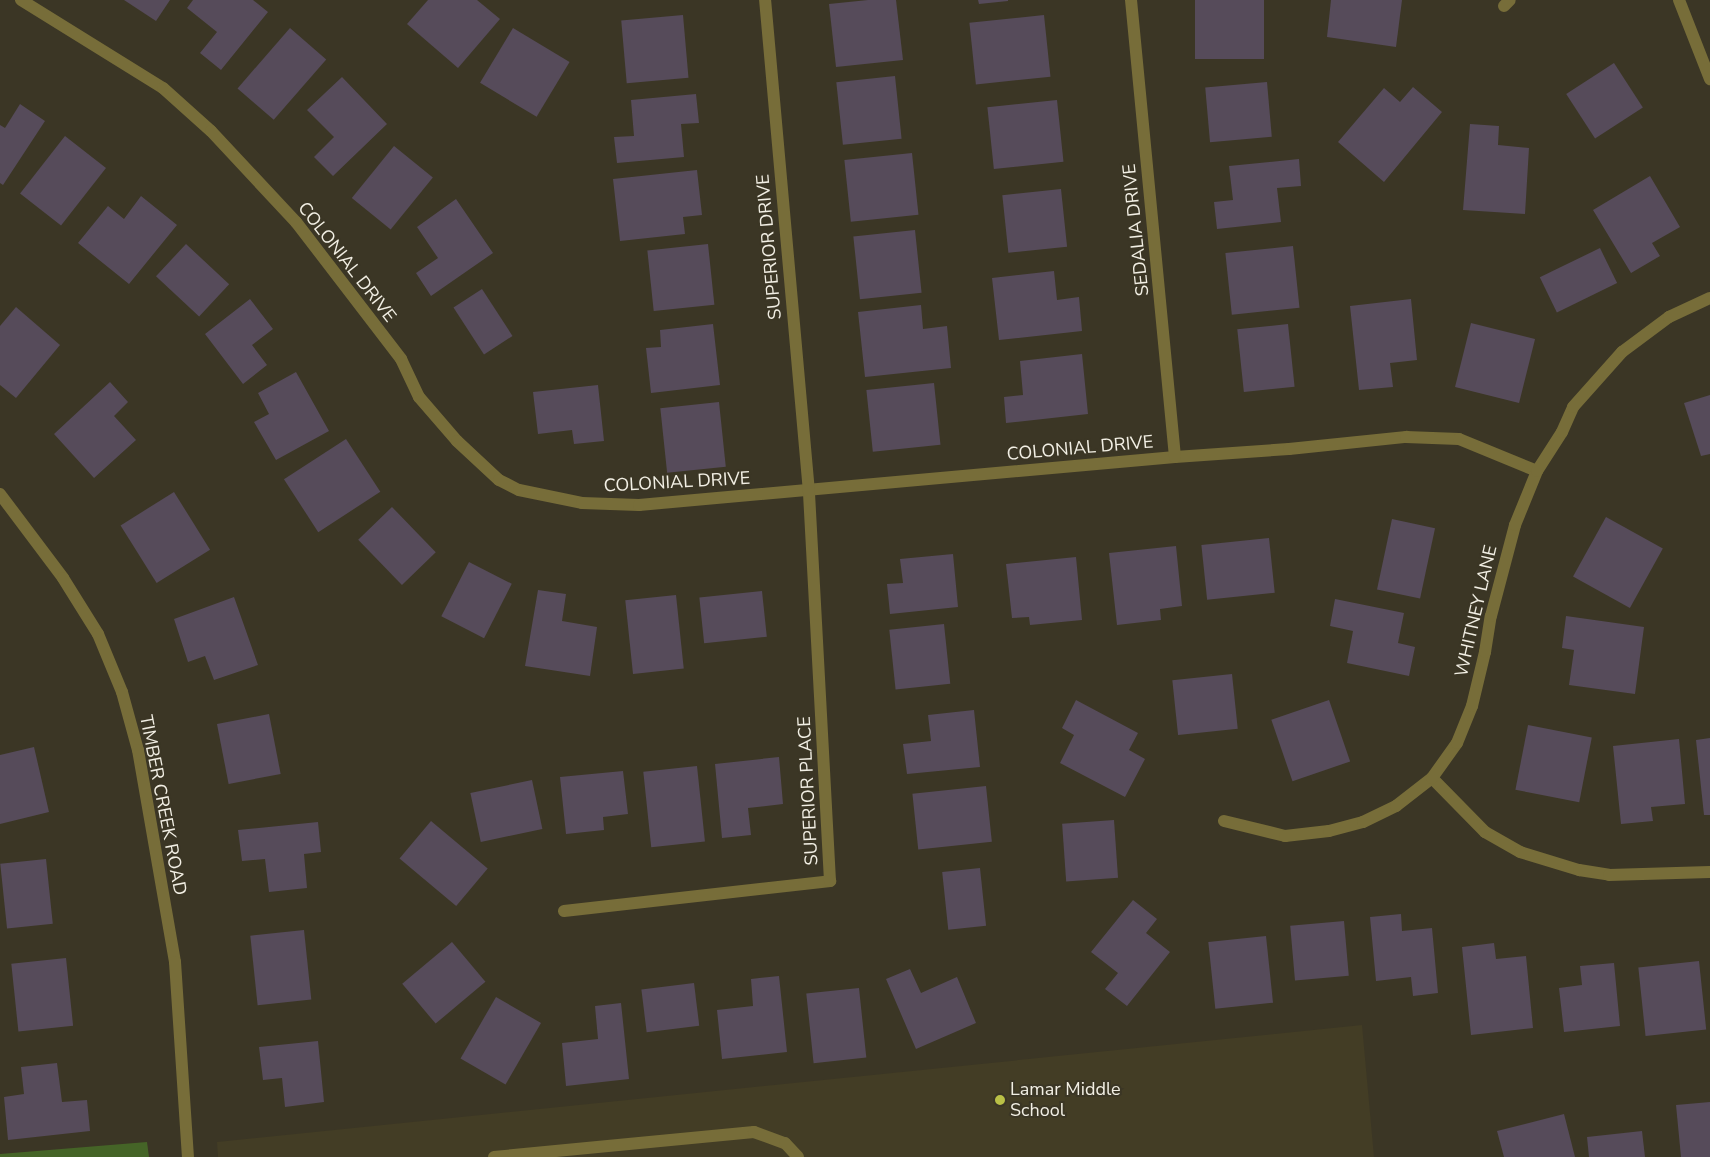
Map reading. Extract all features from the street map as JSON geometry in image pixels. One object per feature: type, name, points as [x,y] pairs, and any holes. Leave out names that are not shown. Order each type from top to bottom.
[{"type":"street","name":"COLONIAL DRIVE","points":[[22,0],[163,88],[210,131],[296,222],[401,358],[419,397],[457,441],[499,480],[519,490],[582,503],[639,505],[808,492],[1406,437],[1458,439],[1537,471]]},
{"type":"street","name":"SUPERIOR DRIVE","points":[[765,0],[808,492]]},
{"type":"street","name":"SEDALIA DRIVE","points":[[1131,0],[1175,457]]},
{"type":"street","points":[[1678,0],[1710,79]]},
{"type":"street","name":"WHITNEY LANE","points":[[1224,821],[1285,836],[1329,831],[1362,822],[1396,806],[1432,778],[1457,743],[1472,706],[1485,652],[1491,616],[1514,525],[1537,471],[1562,432],[1573,407],[1622,352],[1669,317],[1710,298]]},
{"type":"street","name":"SUPERIOR PLACE","points":[[564,910],[830,881],[808,492]]},
{"type":"street","name":"TIMBER CREEK ROAD","points":[[0,494],[63,578],[98,634],[122,692],[138,750],[175,962],[188,1157]]},
{"type":"street","points":[[1432,778],[1485,832],[1520,852],[1579,870],[1609,875],[1710,872]]},
{"type":"street","points":[[494,1157],[754,1132],[785,1143],[798,1157]]},
{"type":"shaded area","name":"Lamar Middle School","points":[[1362,1025],[1374,1157],[218,1157],[217,1142]]},
{"type":"green space","points":[[147,1142],[149,1157],[0,1157],[0,1154]]},
{"type":"building","points":[[124,0],[170,0],[156,21]]},
{"type":"building","points":[[193,0],[253,0],[268,12],[221,70],[200,53],[217,32],[187,8]]},
{"type":"building","points":[[428,0],[477,0],[500,19],[458,68],[407,24]]},
{"type":"building","points":[[868,0],[896,0],[903,60],[836,67],[829,4]]},
{"type":"building","points":[[978,0],[1008,0],[1008,1],[979,4]]},
{"type":"building","points":[[1195,0],[1264,0],[1264,59],[1195,59]]},
{"type":"building","points":[[1331,0],[1402,0],[1396,47],[1327,37]]},
{"type":"building","points":[[683,15],[688,78],[627,83],[621,20]]},
{"type":"building","points":[[1044,15],[1050,77],[976,84],[969,23]]},
{"type":"building","points":[[290,28],[326,59],[274,120],[238,88]]},
{"type":"building","points":[[513,28],[570,62],[537,117],[480,83]]},
{"type":"building","points":[[1614,63],[1643,107],[1595,138],[1566,94]]},
{"type":"building","points":[[895,76],[902,139],[843,145],[836,82]]},
{"type":"building","points":[[342,77],[387,124],[333,176],[314,157],[334,137],[307,110]]},
{"type":"building","points":[[1267,82],[1272,137],[1210,142],[1205,87]]},
{"type":"building","points":[[1413,87],[1442,112],[1384,182],[1338,142],[1384,88],[1400,102]]},
{"type":"building","points":[[696,94],[699,123],[681,124],[684,157],[617,163],[614,137],[634,136],[631,100]]},
{"type":"building","points":[[1057,100],[1063,162],[994,169],[987,107]]},
{"type":"building","points":[[20,104],[45,121],[3,185],[0,183],[0,125],[5,128]]},
{"type":"building","points":[[1470,124],[1499,126],[1498,145],[1529,148],[1525,214],[1463,210]]},
{"type":"building","points":[[65,136],[106,168],[61,226],[20,194]]},
{"type":"building","points":[[394,146],[433,177],[391,230],[352,198]]},
{"type":"building","points":[[912,153],[918,215],[851,222],[844,160]]},
{"type":"building","points":[[1299,159],[1301,186],[1277,188],[1281,222],[1217,229],[1214,202],[1233,200],[1229,166]]},
{"type":"building","points":[[697,170],[702,215],[683,217],[685,234],[620,241],[613,179]]},
{"type":"building","points":[[1650,176],[1680,227],[1652,243],[1660,256],[1631,273],[1593,210]]},
{"type":"building","points":[[1061,189],[1067,247],[1008,253],[1002,195]]},
{"type":"building","points":[[141,196],[177,225],[129,284],[78,243],[108,206],[124,219]]},
{"type":"building","points":[[456,199],[493,253],[431,296],[416,273],[438,258],[417,227]]},
{"type":"building","points":[[915,230],[922,293],[860,299],[853,236]]},
{"type":"building","points":[[186,244],[229,284],[199,316],[156,276]]},
{"type":"building","points":[[708,244],[714,305],[654,311],[647,250]]},
{"type":"building","points":[[1293,246],[1299,308],[1232,315],[1225,253]]},
{"type":"building","points":[[1600,248],[1617,283],[1557,312],[1540,277]]},
{"type":"building","points":[[1054,271],[1057,300],[1079,297],[1082,331],[999,340],[992,278]]},
{"type":"building","points":[[482,289],[512,336],[484,354],[453,308]]},
{"type":"building","points":[[250,299],[273,329],[252,345],[267,365],[243,384],[205,334]]},
{"type":"building","points":[[1411,299],[1417,360],[1390,363],[1393,387],[1359,390],[1350,306]]},
{"type":"building","points":[[921,305],[923,329],[947,326],[951,368],[865,377],[858,312]]},
{"type":"building","points":[[16,307],[60,345],[16,398],[0,385],[0,326]]},
{"type":"building","points":[[1471,323],[1535,339],[1519,403],[1455,387]]},
{"type":"building","points":[[713,324],[720,385],[651,393],[646,348],[661,347],[660,330]]},
{"type":"building","points":[[1288,324],[1295,387],[1244,392],[1237,329]]},
{"type":"building","points":[[1082,354],[1088,414],[1006,423],[1004,397],[1023,395],[1020,361]]},
{"type":"building","points":[[296,372],[329,431],[276,460],[254,422],[269,414],[258,393]]},
{"type":"building","points":[[110,382],[128,402],[114,416],[136,440],[94,478],[54,434]]},
{"type":"building","points":[[934,383],[940,445],[873,452],[866,390]]},
{"type":"building","points":[[598,385],[604,441],[574,444],[572,430],[538,434],[533,392]]},
{"type":"building","points":[[1710,395],[1710,454],[1701,456],[1684,403]]},
{"type":"building","points":[[719,402],[726,467],[667,473],[660,408]]},
{"type":"building","points":[[346,439],[380,492],[318,532],[284,479]]},
{"type":"building","points":[[174,492],[210,550],[157,583],[121,525]]},
{"type":"building","points":[[392,507],[436,552],[402,585],[358,540]]},
{"type":"building","points":[[1606,517],[1663,549],[1630,608],[1573,576]]},
{"type":"building","points":[[1392,519],[1435,528],[1420,599],[1377,589]]},
{"type":"building","points":[[1269,538],[1275,593],[1207,600],[1201,545]]},
{"type":"building","points":[[1176,546],[1182,606],[1160,609],[1161,620],[1117,625],[1109,553]]},
{"type":"building","points":[[953,554],[958,607],[890,614],[887,584],[903,583],[900,559]]},
{"type":"building","points":[[1076,557],[1082,620],[1030,625],[1029,617],[1012,618],[1006,564]]},
{"type":"building","points":[[469,562],[512,584],[484,638],[441,616]]},
{"type":"building","points":[[538,590],[566,594],[562,621],[597,627],[590,676],[525,666]]},
{"type":"building","points":[[762,591],[767,637],[704,643],[699,598]]},
{"type":"building","points":[[676,595],[684,669],[633,674],[625,600]]},
{"type":"building","points":[[234,597],[258,665],[214,680],[205,656],[188,662],[174,619]]},
{"type":"building","points":[[1335,599],[1404,613],[1398,643],[1415,647],[1409,676],[1347,663],[1353,631],[1330,626]]},
{"type":"building","points":[[1566,616],[1644,627],[1635,694],[1569,685],[1574,650],[1562,648]]},
{"type":"building","points":[[944,624],[950,684],[896,689],[889,630]]},
{"type":"building","points":[[1232,674],[1238,729],[1178,735],[1172,680]]},
{"type":"building","points":[[1076,700],[1138,733],[1129,750],[1145,759],[1125,797],[1060,763],[1074,735],[1062,728]]},
{"type":"building","points":[[1329,700],[1350,761],[1292,781],[1271,720]]},
{"type":"building","points":[[974,710],[980,767],[907,774],[903,744],[931,741],[928,715]]},
{"type":"building","points":[[269,714],[281,774],[229,784],[217,724]]},
{"type":"building","points":[[1528,725],[1592,737],[1579,802],[1515,790]]},
{"type":"building","points":[[1710,738],[1710,815],[1704,815],[1696,740]]},
{"type":"building","points":[[1679,739],[1685,804],[1651,807],[1653,821],[1621,824],[1613,746]]},
{"type":"building","points":[[34,747],[49,812],[0,824],[0,755]]},
{"type":"building","points":[[779,757],[783,804],[748,808],[751,835],[722,838],[715,764]]},
{"type":"building","points":[[697,766],[705,842],[651,847],[643,772]]},
{"type":"building","points":[[623,771],[628,814],[603,817],[604,830],[566,834],[560,777]]},
{"type":"building","points":[[532,780],[542,829],[481,842],[470,793]]},
{"type":"building","points":[[986,786],[992,842],[918,849],[912,794]]},
{"type":"building","points":[[1114,820],[1118,878],[1066,881],[1062,824]]},
{"type":"building","points":[[431,821],[488,869],[456,906],[400,859]]},
{"type":"building","points":[[318,822],[321,852],[304,854],[307,888],[269,892],[265,859],[242,861],[238,830]]},
{"type":"building","points":[[46,859],[53,924],[7,928],[0,864]]},
{"type":"building","points":[[980,868],[986,926],[948,930],[942,872]]},
{"type":"building","points":[[1133,900],[1157,919],[1146,933],[1170,952],[1127,1006],[1105,989],[1118,973],[1091,952]]},
{"type":"building","points":[[1401,914],[1402,931],[1432,928],[1438,993],[1413,996],[1411,977],[1376,981],[1370,917]]},
{"type":"building","points":[[1344,921],[1349,976],[1295,980],[1290,926]]},
{"type":"building","points":[[304,930],[311,1000],[258,1005],[250,936]]},
{"type":"building","points":[[1266,936],[1273,1003],[1215,1009],[1208,942]]},
{"type":"building","points":[[452,942],[485,982],[436,1024],[402,984]]},
{"type":"building","points":[[1494,943],[1496,959],[1526,956],[1533,1028],[1471,1035],[1462,947]]},
{"type":"building","points":[[66,958],[73,1026],[18,1031],[11,964]]},
{"type":"building","points":[[1699,961],[1706,1030],[1646,1036],[1638,967]]},
{"type":"building","points":[[1614,963],[1620,1026],[1564,1032],[1559,988],[1582,985],[1580,966]]},
{"type":"building","points":[[910,969],[921,993],[957,977],[976,1023],[916,1049],[886,979]]},
{"type":"building","points":[[779,976],[787,1052],[722,1059],[717,1010],[753,1006],[751,979]]},
{"type":"building","points":[[694,983],[699,1026],[647,1032],[641,989]]},
{"type":"building","points":[[859,988],[866,1058],[814,1063],[806,994]]},
{"type":"building","points":[[496,997],[541,1023],[506,1084],[460,1058]]},
{"type":"building","points":[[621,1003],[629,1079],[566,1086],[562,1043],[598,1039],[595,1006]]},
{"type":"building","points":[[318,1041],[324,1102],[285,1107],[282,1078],[263,1080],[259,1047]]},
{"type":"building","points":[[57,1063],[62,1102],[87,1100],[90,1131],[8,1140],[4,1097],[24,1094],[21,1067]]},
{"type":"building","points":[[1710,1102],[1710,1157],[1681,1157],[1676,1105]]},
{"type":"building","points":[[1564,1114],[1575,1157],[1504,1157],[1497,1131]]},
{"type":"building","points":[[1642,1131],[1645,1157],[1589,1157],[1587,1137]]},
{"type":"place","name":"Lamar Middle School","points":[[1000,1100]]}]
